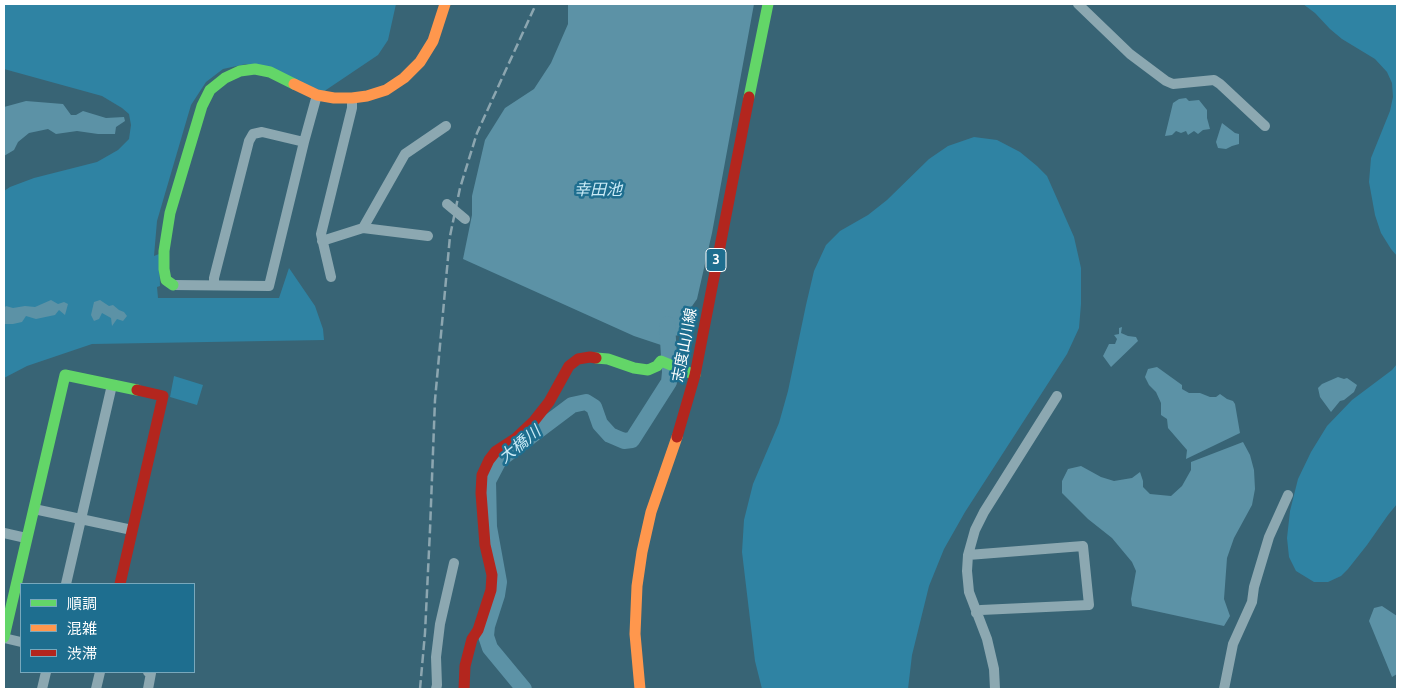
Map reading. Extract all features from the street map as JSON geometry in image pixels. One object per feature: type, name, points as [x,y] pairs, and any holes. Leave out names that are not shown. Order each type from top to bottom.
[{"type":"street","points":[[317,95],[269,286],[173,285],[166,280],[164,251],[170,213],[202,106],[210,90],[225,78],[240,71],[256,69],[270,72],[317,95],[334,98],[367,96],[386,90],[404,78],[420,62],[433,41],[445,4]]},
{"type":"street","name":"志度山川線","points":[[640,689],[635,634],[637,586],[642,552],[651,512],[674,446],[695,375],[768,4]]},
{"type":"street","points":[[1078,4],[1130,54],[1166,81],[1173,84],[1214,80],[1265,126]]},
{"type":"street","points":[[331,277],[321,234],[352,108],[352,98]]},
{"type":"street","points":[[363,228],[405,154],[446,126]]},
{"type":"street","points":[[214,285],[214,278],[249,141],[253,134],[262,132],[304,142]]},
{"type":"street","points":[[447,204],[464,218]]},
{"type":"street","points":[[322,241],[363,228],[428,236]]},
{"type":"street","points":[[464,689],[465,666],[472,639],[478,630],[491,590],[492,575],[485,545],[481,493],[482,476],[496,450],[516,438],[534,421],[549,402],[569,366],[578,359],[590,357],[608,359],[634,368],[648,370],[657,366],[661,361],[695,375]]},
{"type":"street","points":[[20,642],[4,638],[65,374],[162,396],[120,583]]},
{"type":"street","points":[[66,583],[112,385]]},
{"type":"street","points":[[995,689],[994,669],[987,639],[969,592],[968,555],[975,530],[984,512],[1056,396]]},
{"type":"street","points":[[1224,689],[1233,644],[1252,602],[1254,587],[1269,537],[1288,495]]},
{"type":"street","points":[[34,509],[132,530]]},
{"type":"street","points":[[4,533],[26,538]]},
{"type":"street","points":[[968,555],[1083,546],[1089,604],[982,610],[976,613]]},
{"type":"street","points":[[436,689],[436,657],[440,624],[454,563]]},
{"type":"street","points":[[42,689],[46,673]]},
{"type":"street","points":[[96,689],[100,673]]},
{"type":"street","points":[[148,689],[152,673]]},
{"type":"shaded area","points":[[4,4],[396,4],[388,40],[378,55],[323,92],[246,64],[223,69],[206,82],[191,105],[157,221],[154,256],[159,254],[160,286],[157,287],[158,298],[279,298],[289,268],[315,306],[323,329],[324,340],[92,344],[27,366],[4,378],[4,191],[34,178],[97,162],[118,150],[129,139],[131,125],[129,114],[102,96],[4,69]]},
{"type":"shaded area","points":[[1303,4],[1397,4],[1397,256],[1381,233],[1375,215],[1369,182],[1371,158],[1390,111],[1393,97],[1392,83],[1387,72],[1375,59],[1342,39]]},
{"type":"shaded area","points":[[974,137],[997,140],[1020,152],[1047,176],[1074,237],[1081,268],[1079,328],[1067,354],[965,512],[944,549],[929,586],[912,655],[908,689],[762,689],[755,661],[742,552],[744,520],[753,484],[779,423],[788,391],[814,271],[826,245],[840,231],[868,215],[887,200],[929,159],[948,146]]},
{"type":"shaded area","points":[[1397,364],[1397,504],[1341,576],[1328,582],[1314,582],[1296,571],[1289,557],[1287,538],[1290,511],[1298,479],[1311,452],[1327,426],[1352,400],[1392,370]]},
{"type":"shaded area","points":[[174,376],[203,385],[197,405],[170,397]]},
{"type":"water","name":"幸田池","points":[[568,4],[754,4],[712,233],[697,299],[690,309],[680,335],[673,336],[667,347],[634,336],[463,259],[472,215],[472,196],[485,140],[505,108],[534,89],[551,63],[568,24]]},
{"type":"water","points":[[1186,98],[1189,101],[1199,100],[1207,110],[1210,129],[1203,130],[1198,134],[1194,131],[1188,135],[1186,131],[1181,133],[1176,131],[1172,135],[1165,136],[1173,103],[1179,99]]},
{"type":"water","points":[[26,101],[63,104],[71,115],[76,115],[83,111],[106,118],[124,117],[125,121],[116,127],[115,134],[77,131],[56,134],[48,129],[29,133],[18,142],[14,150],[4,156],[4,107]]},
{"type":"water","points":[[1222,123],[1239,134],[1239,144],[1226,149],[1218,148],[1216,142]]},
{"type":"water","points":[[51,300],[58,304],[64,302],[68,304],[65,315],[59,310],[55,315],[36,319],[26,316],[22,322],[13,324],[5,324],[4,322],[4,308],[6,306],[13,308],[35,307]]},
{"type":"water","points":[[100,300],[109,306],[113,305],[127,316],[123,321],[117,319],[112,326],[111,318],[102,313],[99,319],[94,321],[91,315],[94,302]]},
{"type":"water","points":[[1122,327],[1121,333],[1136,337],[1138,341],[1111,367],[1103,356],[1109,344],[1115,344],[1117,339],[1114,335],[1119,334],[1119,328]]},
{"type":"water","points":[[1157,367],[1182,385],[1182,389],[1189,393],[1200,393],[1210,397],[1216,397],[1220,394],[1233,401],[1240,433],[1186,459],[1187,450],[1168,428],[1167,419],[1161,415],[1161,403],[1156,392],[1149,385],[1145,377],[1148,369]]},
{"type":"water","points":[[1338,377],[1347,378],[1357,385],[1354,392],[1340,401],[1331,412],[1320,397],[1318,388],[1322,384]]},
{"type":"water","points":[[1243,442],[1250,455],[1254,470],[1255,489],[1252,505],[1234,538],[1227,558],[1224,599],[1230,616],[1224,626],[1132,606],[1131,599],[1136,571],[1132,562],[1112,538],[1088,519],[1062,493],[1062,481],[1068,469],[1081,466],[1101,477],[1114,481],[1132,478],[1140,472],[1143,487],[1150,494],[1171,496],[1182,486],[1191,470],[1191,462]]},
{"type":"water","points":[[1382,606],[1397,616],[1397,674],[1392,677],[1369,621],[1374,608]]},
{"type":"waterway","name":"大橋川","points":[[524,689],[490,648],[486,636],[499,582],[489,527],[488,481],[499,460],[572,405],[586,402],[594,407],[600,424],[610,435],[624,441],[632,440],[669,382],[667,324]]},
{"type":"railway","points":[[420,689],[425,633],[435,400],[450,236],[460,188],[477,133],[536,4]]},
{"type":"traffic: fast","points":[[749,97],[768,4]]},
{"type":"traffic: fast","points":[[173,285],[166,280],[164,269],[164,251],[170,213],[202,106],[210,90],[225,78],[240,71],[255,69],[270,72],[294,84]]},
{"type":"traffic: fast","points":[[596,358],[608,359],[634,368],[648,370],[657,366],[661,361],[695,375]]},
{"type":"traffic: fast","points":[[4,637],[65,375],[137,390]]},
{"type":"traffic: slow","points":[[294,84],[317,95],[334,98],[367,96],[386,90],[404,78],[420,62],[433,41],[445,4]]},
{"type":"traffic: slow","points":[[640,689],[635,634],[637,586],[651,512],[677,437]]},
{"type":"traffic: jam","points":[[677,437],[695,375],[749,97]]},
{"type":"traffic: jam","points":[[464,689],[465,666],[472,639],[478,630],[491,590],[492,575],[485,545],[481,493],[482,475],[489,460],[496,451],[516,438],[534,421],[549,402],[569,366],[578,359],[596,358]]},
{"type":"traffic: jam","points":[[120,583],[163,396],[137,390]]}]
